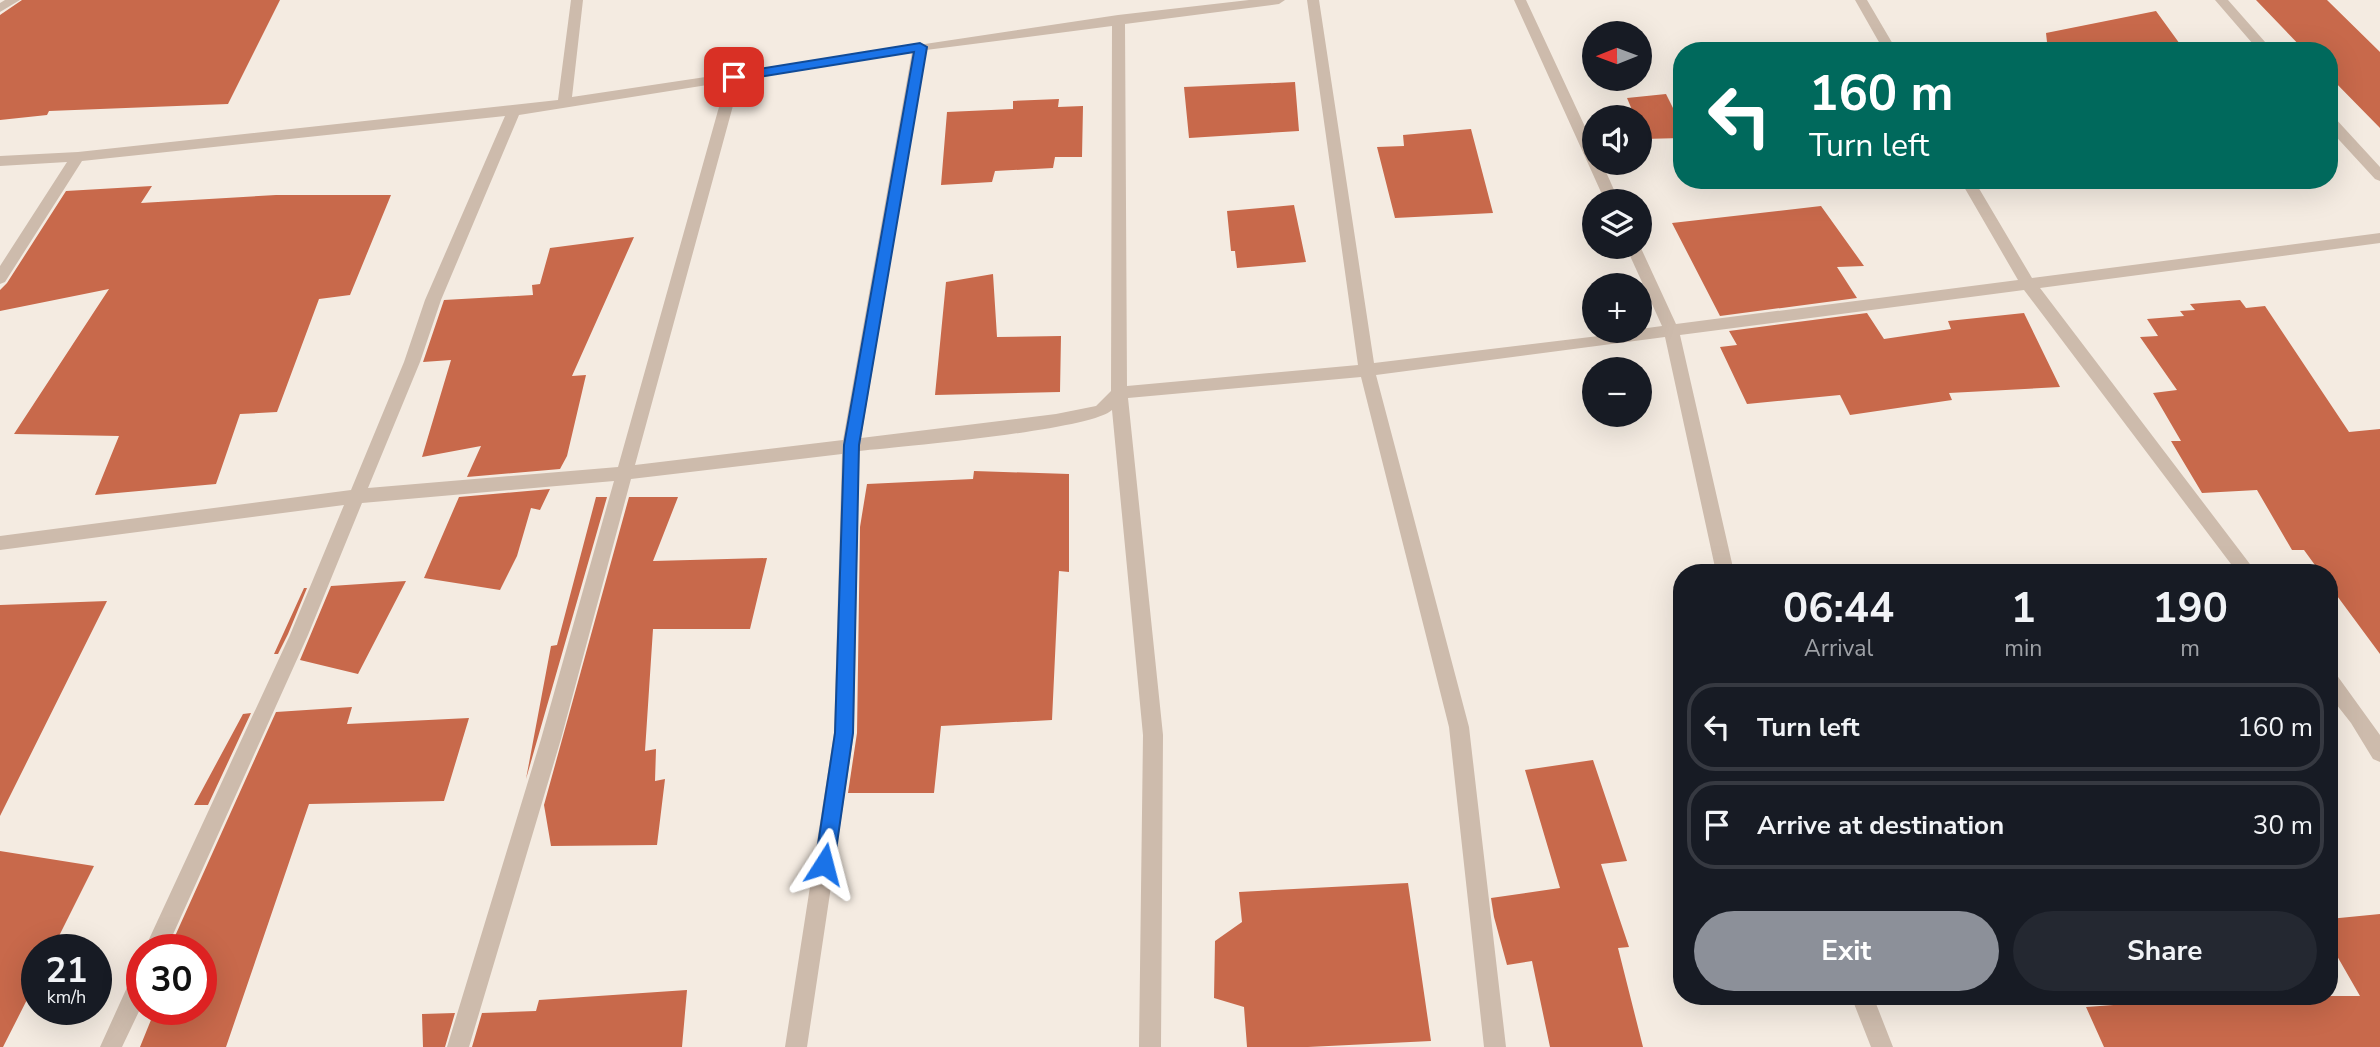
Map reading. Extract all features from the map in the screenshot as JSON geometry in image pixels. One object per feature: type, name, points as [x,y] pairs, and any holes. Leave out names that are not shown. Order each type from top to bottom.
[{"type":"street","points":[[0,8],[14,0]]},
{"type":"street","points":[[564,103],[577,0]]},
{"type":"street","points":[[0,161],[78,157],[514,111],[920,47],[1279,0]]},
{"type":"street","points":[[1313,0],[1367,370],[1459,727],[1495,1047]]},
{"type":"street","points":[[1520,0],[1582,134]]},
{"type":"street","points":[[1861,0],[1886,42]]},
{"type":"street","points":[[2221,0],[2259,42]]},
{"type":"street","points":[[1118,19],[1119,393],[1153,734],[1150,1047]]},
{"type":"street","points":[[796,1047],[844,733],[852,445],[920,47]]},
{"type":"street","points":[[458,1047],[551,739],[734,77]]},
{"type":"street","points":[[162,934],[293,648],[412,362],[433,300],[514,111]]},
{"type":"street","points":[[2338,130],[2380,176]]},
{"type":"street","points":[[0,278],[78,157]]},
{"type":"street","points":[[1972,189],[2029,285],[2241,564]]},
{"type":"street","points":[[0,543],[357,496],[626,473],[1056,421],[1101,411],[1119,393],[1367,370],[2380,238]]},
{"type":"street","points":[[1639,259],[1671,329],[1723,564]]},
{"type":"street","points":[[2338,691],[2358,717],[2380,753]]},
{"type":"street","points":[[1866,1005],[1882,1047]]},
{"type":"street","points":[[111,1047],[126,1015]]},
{"type":"building","points":[[22,0],[280,0],[228,104],[49,111],[47,115],[0,120],[0,15]]},
{"type":"building","points":[[2256,0],[2327,0],[2380,52],[2380,128],[2338,85],[2338,42],[2296,42]]},
{"type":"building","points":[[2156,11],[2178,42],[2047,42],[2046,33]]},
{"type":"building","points":[[1295,82],[1299,131],[1189,138],[1184,87]]},
{"type":"building","points":[[1666,94],[1673,108],[1673,138],[1652,139],[1652,105],[1630,105],[1627,98]]},
{"type":"building","points":[[1059,99],[1058,107],[1083,106],[1082,157],[1055,157],[1053,168],[995,171],[992,182],[941,185],[947,112],[1013,109],[1013,101]]},
{"type":"building","points":[[1471,129],[1493,213],[1395,218],[1377,147],[1404,146],[1403,135]]},
{"type":"building","points":[[152,186],[141,203],[276,195],[391,195],[350,295],[319,299],[277,412],[240,414],[216,484],[95,495],[119,436],[14,434],[109,289],[0,311],[0,290],[66,191]]},
{"type":"building","points":[[1294,205],[1306,262],[1237,268],[1235,251],[1231,251],[1227,211]]},
{"type":"building","points":[[1821,206],[1864,266],[1837,267],[1857,298],[1720,316],[1672,223]]},
{"type":"building","points":[[634,237],[572,376],[586,375],[567,456],[560,469],[467,477],[481,446],[422,457],[451,360],[423,362],[444,300],[533,295],[532,285],[540,284],[550,248]]},
{"type":"building","points":[[993,274],[997,337],[1061,336],[1060,392],[935,395],[946,282]]},
{"type":"building","points":[[2240,300],[2246,308],[2265,306],[2349,432],[2380,429],[2380,654],[2338,597],[2338,564],[2314,564],[2304,550],[2292,550],[2257,490],[2202,493],[2171,441],[2181,441],[2153,393],[2177,390],[2140,337],[2158,336],[2147,319],[2184,316],[2180,311],[2195,310],[2190,304]]},
{"type":"building","points":[[1867,313],[1884,339],[1951,329],[1948,321],[2024,313],[2060,387],[1949,393],[1952,400],[1850,415],[1840,395],[1747,404],[1720,347],[1737,345],[1729,331]]},
{"type":"building","points":[[974,471],[1069,474],[1069,572],[1059,571],[1052,720],[941,726],[934,793],[848,793],[857,733],[860,527],[867,484],[973,479]]},
{"type":"building","points":[[550,489],[540,510],[531,508],[517,556],[500,590],[424,578],[459,497]]},
{"type":"building","points":[[596,497],[607,497],[526,779],[551,646],[557,645]]},
{"type":"building","points":[[629,497],[678,497],[653,561],[767,558],[750,629],[653,629],[645,751],[656,749],[655,781],[665,779],[657,845],[551,846],[544,805]]},
{"type":"building","points":[[406,581],[358,674],[300,660],[331,586]]},
{"type":"building","points":[[304,588],[307,588],[288,634],[278,654],[274,654]]},
{"type":"building","points":[[107,601],[0,816],[0,605]]},
{"type":"building","points":[[352,707],[347,724],[469,718],[444,801],[309,804],[226,1047],[140,1047],[149,1025],[217,1025],[217,934],[176,934],[276,712]]},
{"type":"building","points":[[251,713],[208,805],[194,805],[243,714]]},
{"type":"building","points":[[1593,760],[1627,861],[1601,864],[1629,947],[1618,948],[1643,1047],[1550,1047],[1532,961],[1507,965],[1494,917],[1491,898],[1560,888],[1525,770]]},
{"type":"building","points":[[0,851],[94,866],[60,934],[21,934],[21,1012],[3,1047],[0,1047]]},
{"type":"building","points":[[1408,883],[1431,1041],[1247,1047],[1244,1007],[1214,998],[1215,941],[1242,922],[1239,892]]},
{"type":"building","points":[[2380,914],[2380,1047],[2104,1047],[2086,1007],[2338,1005],[2338,996],[2360,996],[2338,958],[2338,918]]},
{"type":"building","points":[[687,990],[682,1047],[472,1047],[482,1013],[536,1011],[539,1000]]},
{"type":"building","points":[[455,1013],[445,1047],[423,1047],[422,1014]]},
{"type":"route","points":[[734,77],[920,47],[852,445],[844,733],[824,864]]}]
